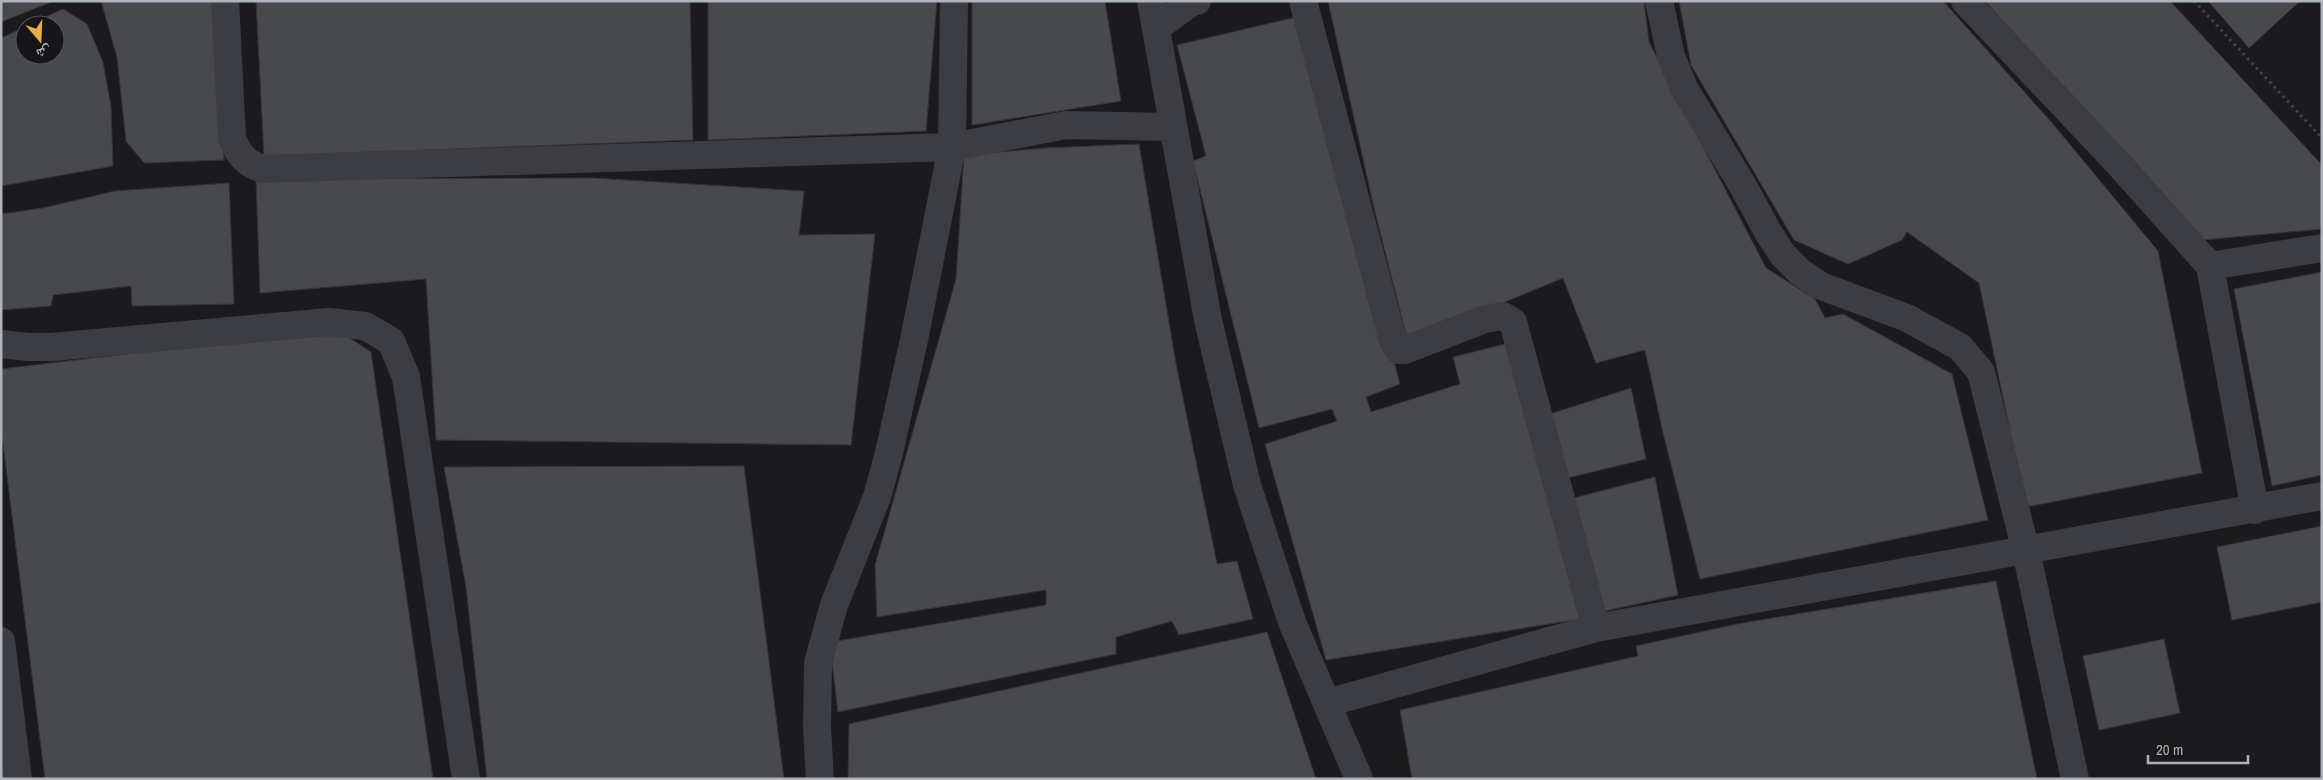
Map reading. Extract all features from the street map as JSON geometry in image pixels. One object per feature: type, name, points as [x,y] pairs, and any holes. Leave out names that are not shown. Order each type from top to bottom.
[{"type":"street","points":[[225,1],[232,138],[242,156],[251,165],[264,169],[952,147],[1066,125],[1173,127]]},
{"type":"street","points":[[820,779],[817,728],[818,663],[834,605],[877,497],[889,453],[928,272],[952,147],[954,1]]},
{"type":"street","points":[[1151,1],[1208,320],[1246,485],[1292,622],[1359,779]]},
{"type":"street","points":[[1156,28],[1192,2],[1197,1]]},
{"type":"street","points":[[1303,1],[1393,341],[1400,350],[1405,350],[1484,319],[1504,316],[1513,322],[1596,628]]},
{"type":"street","points":[[1659,1],[1671,56],[1684,88],[1743,186],[1768,232],[1784,255],[1800,272],[1821,286],[1907,318],[1960,347],[1981,372],[2026,552],[2075,779]]},
{"type":"street","points":[[1965,1],[2116,162],[2210,266],[2255,510]]},
{"type":"street","points":[[2210,266],[2322,248]]},
{"type":"street","points":[[1,344],[52,347],[329,322],[365,326],[391,341],[406,378],[466,779]]},
{"type":"street","points":[[1327,703],[1596,628],[2026,552],[2322,496]]},
{"type":"street","points":[[2,650],[18,779]]},
{"type":"path","points":[[2194,1],[2322,138]]},
{"type":"building","points":[[1,1],[54,1],[15,15],[1,22]]},
{"type":"building","points":[[101,1],[218,1],[224,160],[144,163],[126,141],[117,57]]},
{"type":"building","points":[[256,1],[690,1],[693,140],[264,156]]},
{"type":"building","points":[[708,1],[937,1],[926,131],[708,140]]},
{"type":"building","points":[[972,1],[1105,1],[1121,101],[972,125]]},
{"type":"building","points":[[1328,1],[1644,1],[1649,42],[1766,268],[1815,299],[1825,318],[1843,314],[1952,374],[1988,520],[1700,579],[1663,433],[1645,350],[1596,363],[1563,278],[1408,342],[1374,208]]},
{"type":"building","points":[[1679,1],[1943,1],[2053,124],[2158,251],[2202,473],[2026,507],[1979,283],[1907,232],[1902,240],[1848,264],[1794,240],[1691,65]]},
{"type":"building","points":[[1985,1],[2170,1],[2322,165],[2322,229],[2202,240]]},
{"type":"building","points":[[2208,1],[2300,1],[2249,48]]},
{"type":"building","points":[[63,9],[87,24],[103,62],[111,107],[113,166],[1,186],[1,38],[15,32],[15,65],[65,65],[65,15],[50,15]]},
{"type":"building","points":[[1301,16],[1400,384],[1366,397],[1371,412],[1460,384],[1453,357],[1509,343],[1580,619],[1326,660],[1265,444],[1337,421],[1332,409],[1259,428],[1193,161],[1206,156],[1177,45]]},
{"type":"building","points":[[1139,144],[1176,364],[1217,564],[1237,561],[1253,619],[1179,635],[1172,621],[1116,637],[1116,654],[838,712],[832,662],[837,641],[1046,605],[1046,590],[877,617],[875,565],[956,279],[964,155],[1046,148]]},
{"type":"building","points":[[593,178],[804,191],[799,235],[875,234],[851,445],[436,440],[426,279],[260,293],[256,179]]},
{"type":"building","points":[[229,183],[234,304],[132,306],[131,286],[53,295],[51,306],[1,310],[1,214],[43,208],[115,191]]},
{"type":"building","points":[[2322,272],[2322,475],[2272,486],[2234,289]]},
{"type":"building","points":[[336,329],[371,352],[433,779],[45,779],[1,428],[1,369]]},
{"type":"building","points":[[1631,388],[1646,459],[1567,478],[1547,415]]},
{"type":"building","points":[[744,466],[784,779],[487,779],[466,587],[444,467]]},
{"type":"building","points":[[1655,477],[1678,595],[1605,611],[1570,499]]},
{"type":"building","points":[[2322,526],[2322,602],[2232,620],[2217,547]]},
{"type":"building","points":[[1996,581],[2037,779],[1412,779],[1400,710],[1638,656],[1636,646],[1737,624]]},
{"type":"building","points":[[1267,632],[1316,779],[848,779],[849,724]]},
{"type":"building","points":[[2164,639],[2180,713],[2099,730],[2083,656]]},
{"type":"building","points":[[1,728],[6,779],[1,779]]}]
